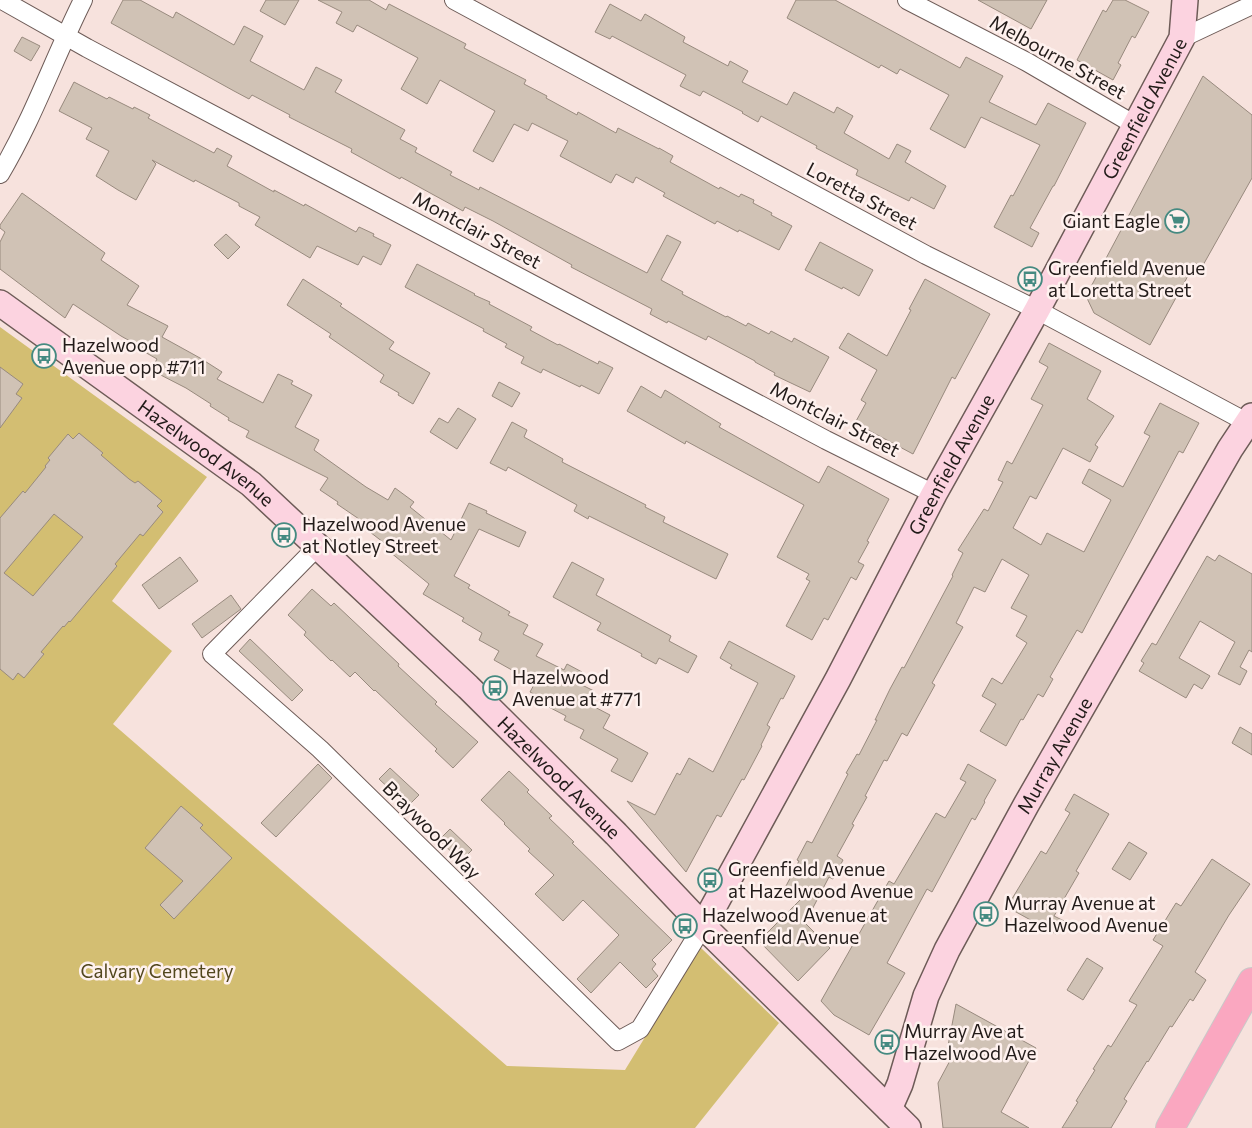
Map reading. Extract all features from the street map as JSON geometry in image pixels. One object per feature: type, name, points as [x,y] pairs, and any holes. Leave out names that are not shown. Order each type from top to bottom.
[{"type":"main road","name":"Greenfield Avenue","points":[[703,926],[838,679],[934,494],[1036,310],[1182,38],[1185,0]]},
{"type":"main road","name":"Hazelwood Avenue","points":[[0,303],[251,484],[468,687],[616,834],[703,926],[908,1128]]},
{"type":"main road","name":"Murray Avenue","points":[[889,1110],[900,1084],[926,996],[947,950],[1031,797],[1250,421]]},
{"type":"main road","points":[[1170,1128],[1252,982]]},
{"type":"street","name":"Montclair Street","points":[[2,0],[65,36],[817,435],[934,494]]},
{"type":"street","points":[[0,174],[18,143],[83,0]]},
{"type":"street","name":"Loretta Street","points":[[454,0],[926,255],[1250,421]]},
{"type":"street","name":"Melbourne Street","points":[[907,0],[1028,62],[1135,125]]},
{"type":"street","points":[[1182,38],[1252,5]]},
{"type":"street","name":"Braywood Way","points":[[317,547],[212,654],[320,749],[618,1041],[640,1028],[703,926]]},
{"type":"green space","name":"Calvary Cemetery","points":[[0,327],[207,477],[112,601],[172,651],[113,724],[507,1066],[625,1070],[700,947],[779,1023],[695,1128],[0,1128]]},
{"type":"building","points":[[123,0],[140,0],[173,18],[176,12],[234,45],[244,26],[263,36],[250,61],[304,90],[316,67],[342,80],[335,92],[405,130],[400,139],[417,148],[415,152],[452,172],[450,175],[479,190],[480,187],[647,273],[667,235],[681,242],[661,280],[683,292],[682,294],[726,317],[746,326],[748,323],[769,334],[771,331],[792,342],[794,338],[829,357],[810,392],[774,375],[775,373],[755,361],[708,336],[706,340],[668,321],[667,323],[650,314],[652,309],[571,267],[572,265],[493,221],[465,207],[463,211],[401,177],[400,179],[351,152],[352,149],[289,117],[290,115],[252,95],[249,99],[111,23]]},
{"type":"building","points":[[266,0],[299,0],[285,25],[260,11]]},
{"type":"building","points":[[318,0],[369,0],[386,10],[389,4],[466,44],[464,48],[526,80],[524,84],[547,96],[546,98],[577,115],[578,112],[616,133],[618,128],[659,148],[673,156],[670,162],[719,189],[720,187],[739,197],[741,194],[754,200],[753,203],[792,226],[779,250],[717,221],[715,224],[663,196],[665,193],[636,177],[633,183],[616,174],[611,183],[560,156],[568,141],[532,123],[528,131],[514,124],[493,162],[473,151],[495,111],[440,80],[427,104],[401,89],[418,58],[357,25],[353,32],[336,23],[342,12]]},
{"type":"building","points":[[796,0],[835,0],[960,68],[966,57],[1003,76],[989,102],[1036,125],[1048,103],[1086,123],[1030,228],[1039,233],[1032,247],[994,227],[1040,145],[981,117],[965,148],[930,129],[949,95],[900,69],[897,74],[881,65],[879,68],[787,18]]},
{"type":"building","points":[[978,0],[1047,0],[1031,29]]},
{"type":"building","points":[[1113,0],[1125,0],[1149,12],[1135,38],[1132,36],[1118,63],[1121,65],[1113,80],[1077,60],[1103,10],[1106,12]]},
{"type":"building","points":[[610,4],[641,21],[645,14],[685,37],[683,42],[728,66],[730,61],[748,71],[742,82],[787,105],[794,92],[834,113],[837,107],[853,116],[844,133],[889,159],[897,144],[911,151],[905,162],[946,186],[934,209],[911,197],[909,201],[856,175],[858,170],[761,116],[758,122],[703,91],[700,96],[680,86],[686,75],[612,36],[610,39],[595,32]]},
{"type":"building","points":[[22,37],[40,46],[31,61],[14,51]]},
{"type":"building","name":"Giant Eagle","points":[[1203,76],[1252,115],[1252,178],[1202,267],[1195,263],[1150,345],[1094,313],[1086,296]]},
{"type":"building","points":[[74,82],[107,99],[109,97],[150,115],[148,118],[214,153],[217,148],[232,156],[227,166],[274,192],[274,190],[304,206],[305,204],[356,232],[359,227],[374,234],[373,236],[391,245],[381,265],[363,256],[358,265],[317,246],[310,258],[255,225],[260,217],[239,206],[239,203],[152,160],[156,164],[136,200],[118,190],[96,176],[109,151],[86,139],[92,128],[59,111]]},
{"type":"building","points":[[22,193],[105,253],[101,260],[139,286],[127,305],[168,326],[162,337],[222,372],[217,379],[263,403],[278,374],[293,381],[291,384],[312,395],[295,427],[319,440],[314,450],[366,487],[388,500],[395,488],[414,502],[410,507],[451,540],[469,503],[526,532],[519,547],[479,529],[454,576],[470,585],[468,588],[510,612],[508,615],[528,625],[523,634],[543,644],[536,656],[564,670],[567,664],[582,672],[576,682],[594,691],[587,703],[610,715],[603,728],[648,753],[632,782],[611,771],[618,759],[580,738],[584,730],[564,720],[566,716],[545,705],[547,701],[530,692],[535,683],[494,660],[499,651],[479,640],[482,633],[462,621],[464,618],[423,594],[429,584],[390,552],[392,549],[357,522],[359,519],[320,490],[328,478],[246,437],[249,431],[228,420],[229,418],[210,406],[211,404],[186,388],[151,370],[157,359],[73,304],[65,318],[0,269],[0,242],[5,232],[0,228],[0,225]]},
{"type":"building","points":[[226,234],[240,247],[228,259],[214,245]]},
{"type":"building","points":[[820,242],[873,270],[859,296],[805,270]]},
{"type":"building","points":[[417,264],[490,302],[489,304],[532,327],[530,330],[558,345],[598,364],[599,361],[613,368],[599,394],[543,369],[541,373],[521,363],[524,357],[505,347],[507,344],[483,331],[484,329],[405,287]]},
{"type":"building","points":[[303,279],[342,304],[340,306],[394,342],[389,349],[430,373],[413,404],[380,382],[384,375],[329,337],[331,334],[287,305]]},
{"type":"building","points":[[925,279],[990,314],[955,379],[952,377],[913,454],[855,423],[866,403],[861,400],[877,370],[839,348],[848,333],[887,356]]},
{"type":"building","points":[[1049,343],[1101,371],[1087,399],[1114,416],[1095,445],[1098,447],[1090,462],[1063,448],[1036,499],[1030,496],[1013,528],[1041,545],[1047,533],[1084,552],[1111,500],[1082,483],[1089,469],[1123,487],[1150,436],[1144,433],[1160,403],[1199,423],[1183,453],[1179,451],[1082,633],[1077,630],[1050,677],[1053,679],[1043,697],[1038,694],[1006,746],[980,731],[996,704],[982,696],[992,678],[1002,684],[1027,643],[1016,636],[1027,616],[1011,608],[1029,575],[1002,559],[985,592],[974,587],[956,623],[963,627],[932,683],[935,685],[907,736],[902,733],[887,761],[884,760],[852,824],[854,825],[837,856],[843,860],[833,879],[829,877],[805,923],[830,948],[798,981],[759,941],[805,895],[786,886],[799,861],[797,860],[807,841],[812,843],[848,774],[846,773],[857,754],[859,755],[877,720],[875,720],[890,689],[902,667],[904,668],[953,576],[963,553],[958,550],[984,509],[988,511],[1003,482],[998,480],[1007,461],[1012,464],[1043,405],[1031,399],[1048,367],[1039,362]]},
{"type":"building","points":[[0,367],[23,384],[16,394],[22,398],[0,428]]},
{"type":"building","points":[[499,382],[520,393],[512,407],[492,396]]},
{"type":"building","points":[[641,386],[661,398],[665,390],[721,424],[719,427],[819,483],[828,466],[889,499],[858,562],[864,565],[856,580],[851,577],[828,620],[824,618],[812,640],[786,626],[810,581],[806,579],[809,574],[777,557],[804,505],[686,441],[685,444],[627,411]]},
{"type":"building","points":[[458,408],[476,419],[457,449],[430,432],[439,418],[448,423]]},
{"type":"building","points":[[512,422],[527,430],[524,437],[563,459],[562,462],[646,505],[645,507],[665,517],[663,522],[728,554],[716,579],[589,516],[588,519],[574,511],[577,505],[508,467],[506,471],[490,463]]},
{"type":"building","points":[[79,433],[103,453],[101,455],[129,479],[135,483],[138,481],[162,501],[157,506],[163,512],[143,536],[140,534],[115,564],[117,566],[70,622],[63,626],[41,652],[44,654],[24,678],[18,673],[13,680],[0,669],[0,518],[23,491],[25,493],[46,467],[50,460],[48,458],[68,434],[73,439]],"holes":[[[54,514],[83,537],[33,596],[4,573]]]},
{"type":"building","points":[[1219,555],[1252,574],[1252,652],[1249,650],[1240,667],[1247,671],[1240,685],[1218,674],[1235,642],[1200,621],[1179,658],[1210,676],[1202,689],[1194,684],[1186,698],[1139,671],[1144,663],[1141,661],[1152,643],[1156,645],[1207,556],[1215,561]]},
{"type":"building","points":[[180,557],[198,581],[159,609],[142,585]]},
{"type":"building","points":[[572,562],[604,579],[596,595],[671,636],[669,641],[697,656],[688,673],[659,658],[656,664],[641,656],[642,654],[597,630],[601,623],[553,597]]},
{"type":"building","points":[[312,589],[331,606],[334,603],[437,702],[435,704],[478,742],[453,768],[435,751],[437,749],[355,672],[350,677],[331,661],[304,635],[306,632],[288,615]]},
{"type":"building","points":[[231,595],[241,609],[202,638],[192,624]]},
{"type":"building","points":[[250,639],[303,690],[292,701],[239,651]]},
{"type":"building","points":[[729,641],[795,676],[767,725],[770,727],[744,780],[742,779],[721,817],[717,815],[686,872],[627,801],[655,815],[677,773],[680,775],[689,758],[713,772],[758,683],[730,668],[732,665],[720,658]]},
{"type":"building","points":[[1240,727],[1252,734],[1252,755],[1232,743]]},
{"type":"building","points":[[318,764],[332,778],[276,837],[261,823]]},
{"type":"building","points":[[968,764],[996,780],[975,820],[972,818],[932,892],[927,889],[887,963],[905,973],[869,1035],[834,1015],[821,1001],[889,881],[894,884],[936,813],[945,818],[966,782],[960,779]]},
{"type":"building","points":[[390,768],[419,795],[408,806],[379,779]]},
{"type":"building","points":[[509,771],[552,816],[549,818],[574,842],[572,843],[672,940],[652,960],[656,964],[652,969],[658,976],[646,988],[620,962],[591,993],[577,979],[619,935],[583,900],[563,921],[535,894],[554,875],[528,851],[530,849],[481,800]]},
{"type":"building","points":[[1074,794],[1109,814],[1076,871],[1079,873],[1054,916],[1064,921],[1056,934],[1007,907],[1041,851],[1046,854],[1070,813],[1065,810]]},
{"type":"building","points":[[181,806],[203,825],[200,828],[232,858],[174,919],[160,905],[183,881],[145,848]]},
{"type":"building","points":[[450,829],[472,850],[461,861],[439,840]]},
{"type":"building","points":[[1129,842],[1147,853],[1130,880],[1112,869]]},
{"type":"building","points":[[1212,859],[1250,884],[1195,972],[1206,980],[1193,1001],[1190,999],[1172,1027],[1170,1026],[1147,1061],[1124,1099],[1127,1101],[1111,1128],[1062,1128],[1095,1070],[1093,1069],[1108,1045],[1111,1047],[1137,1005],[1129,1001],[1163,946],[1153,940],[1176,903],[1181,906]]},
{"type":"building","points":[[1087,958],[1103,968],[1083,1000],[1067,990]]},
{"type":"building","points":[[956,1004],[1036,1048],[1001,1112],[1029,1128],[943,1128],[938,1083],[953,1055],[947,1051]]},
{"type":"place","name":"Giant Eagle","points":[[1177,221]]},
{"type":"place","name":"Greenfield Avenue at Loretta Street","points":[[1030,279]]},
{"type":"place","name":"Hazelwood Avenue opp #711","points":[[44,356]]},
{"type":"place","name":"Hazelwood Avenue at Notley Street","points":[[284,535]]},
{"type":"place","name":"Hazelwood Avenue at #771","points":[[495,688]]},
{"type":"place","name":"Greenfield Avenue at Hazelwood Avenue","points":[[710,880]]},
{"type":"place","name":"Murray Avenue at Hazelwood Avenue","points":[[986,914]]},
{"type":"place","name":"Hazelwood Avenue at Greenfield Avenue","points":[[685,926]]},
{"type":"place","name":"Murray Ave at Hazelwood Ave","points":[[887,1042]]}]
